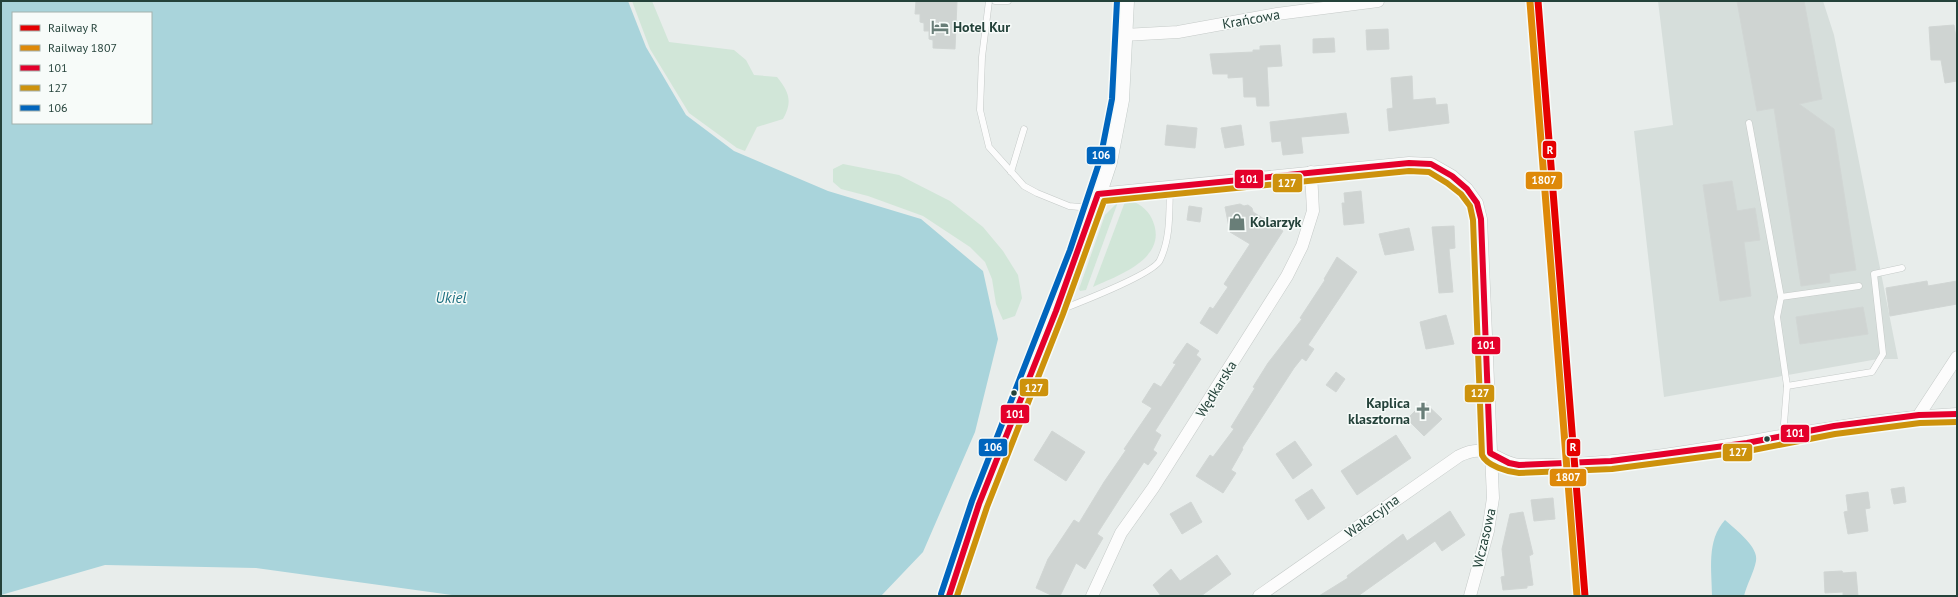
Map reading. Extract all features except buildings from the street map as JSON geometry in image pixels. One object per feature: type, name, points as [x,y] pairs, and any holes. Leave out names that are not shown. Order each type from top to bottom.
[{"type":"main road","points":[[949,596],[979,504],[1056,311],[1096,201],[1115,128],[1120,100],[1125,1]]},
{"type":"street","name":"Krańcowa","points":[[1124,35],[1178,32],[1277,14],[1378,1]]},
{"type":"street","name":"Wczasowa","points":[[1096,201],[1170,188],[1380,165],[1431,164],[1452,176],[1467,189],[1477,203],[1481,219],[1492,510],[1470,596]]},
{"type":"street","name":"Wędkarska","points":[[1092,596],[1121,532],[1157,482],[1287,276],[1302,246],[1313,210],[1312,172]]},
{"type":"street","points":[[1918,416],[1957,357]]},
{"type":"street","points":[[1490,452],[1514,465],[1587,463],[1649,457],[1783,436],[1834,426],[1918,416],[1957,414]]},
{"type":"street","name":"Wakacyjna","points":[[1259,596],[1460,456],[1478,450],[1490,452]]},
{"type":"lane","points":[[989,1],[982,58],[980,110],[989,147],[1024,186],[1037,193],[1069,206],[1096,201]]},
{"type":"lane","points":[[995,1],[1008,1]]},
{"type":"lane","points":[[1749,123],[1781,297],[1777,317],[1788,386],[1783,436]]},
{"type":"lane","points":[[1011,172],[1024,129]]},
{"type":"lane","points":[[1056,311],[1143,274],[1160,262],[1168,237],[1170,188]]},
{"type":"lane","points":[[1788,386],[1872,372],[1883,354],[1874,274],[1902,268]]},
{"type":"lane","points":[[1781,297],[1859,286]]},
{"type":"shaded area","points":[[1658,1],[1823,1],[1834,35],[1898,359],[1878,359],[1664,397],[1634,131],[1673,125]]},
{"type":"green space","points":[[632,1],[652,1],[669,42],[734,50],[746,60],[754,75],[777,77],[787,92],[789,102],[783,119],[757,127],[745,151],[737,148],[689,113],[650,49]]},
{"type":"green space","points":[[843,164],[899,175],[950,201],[983,227],[1003,251],[1018,275],[1022,298],[1015,316],[1003,320],[996,304],[992,279],[985,262],[970,247],[923,216],[868,196],[841,189],[833,182],[833,169]]},
{"type":"green space","points":[[1126,199],[1141,206],[1150,215],[1156,233],[1154,244],[1148,254],[1139,263],[1116,277],[1093,287]]},
{"type":"green space","points":[[1118,202],[1086,290],[1080,291],[1079,289],[1105,215]]},
{"type":"water","name":"Ukiel","points":[[1,1],[628,1],[646,47],[686,115],[734,151],[828,191],[921,219],[983,271],[998,339],[975,432],[923,552],[881,596],[459,596],[256,568],[105,565],[1,595]]},
{"type":"water","points":[[1725,520],[1750,544],[1756,556],[1755,565],[1744,596],[1712,596],[1711,556],[1715,537]]},
{"type":"rail line","name":"R","points":[[1538,1],[1585,596]]},
{"type":"rail line","name":"1807","points":[[1530,2],[1577,596]]},
{"type":"transit line","name":"106","points":[[941,594],[972,501],[1070,250],[1100,160],[1112,99],[1117,1]]},
{"type":"transit line","name":"101","points":[[949,596],[979,504],[1056,311],[1098,194],[1409,163],[1431,164],[1452,176],[1467,189],[1477,203],[1481,219],[1490,453],[1509,463],[1519,465],[1611,461],[1747,443],[1834,426],[1919,415],[1957,414]]},
{"type":"transit line","name":"127","points":[[957,596],[987,507],[1063,314],[1104,201],[1409,171],[1429,172],[1447,183],[1461,194],[1470,206],[1473,220],[1482,455],[1488,462],[1498,468],[1509,471],[1519,473],[1612,469],[1748,451],[1835,434],[1920,423],[1957,422]]},
{"type":"place","name":"Hotel Kur","points":[[940,27]]},
{"type":"place","name":"Kolarzyk","points":[[1237,222]]},
{"type":"place","name":"Kaplica klasztorna","points":[[1423,411]]}]
